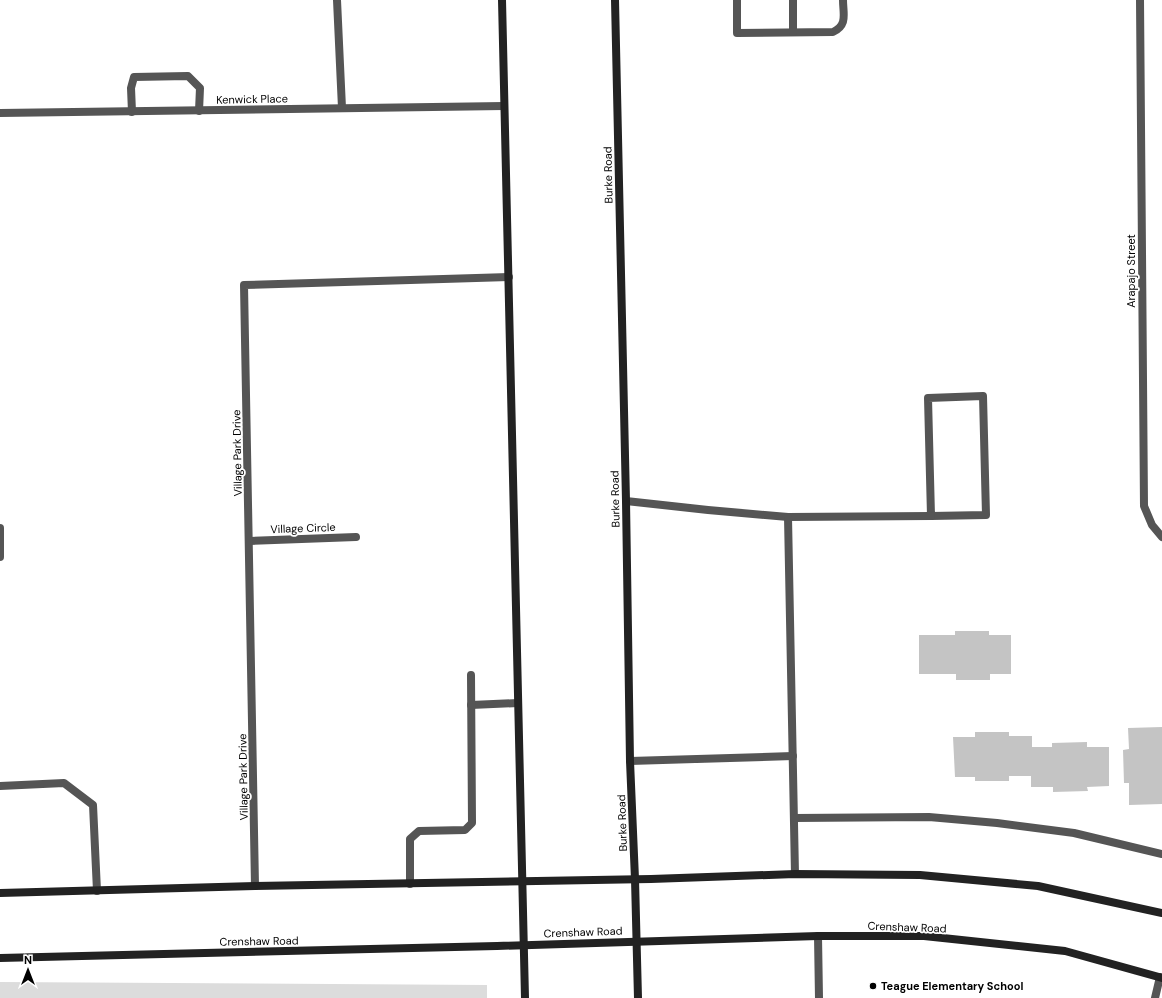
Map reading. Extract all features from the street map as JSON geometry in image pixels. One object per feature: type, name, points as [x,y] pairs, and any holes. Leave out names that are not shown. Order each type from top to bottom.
[{"type":"main road","points":[[502,0],[525,998]]},
{"type":"main road","name":"Burke Road","points":[[615,0],[630,761],[638,998]]},
{"type":"main road","points":[[0,893],[255,886],[635,880],[795,874],[920,875],[1038,886],[1162,913]]},
{"type":"main road","name":"Crenshaw Road","points":[[0,958],[818,936],[924,936],[1065,951],[1161,977]]},
{"type":"street","points":[[337,0],[342,108]]},
{"type":"street","points":[[737,0],[737,33],[833,32],[843,23],[843,0]]},
{"type":"street","points":[[792,0],[793,32]]},
{"type":"street","name":"Arapajo Street","points":[[1140,0],[1144,506],[1152,525],[1162,537]]},
{"type":"street","points":[[132,112],[131,88],[134,77],[188,76],[200,88],[199,111]]},
{"type":"street","name":"Kenwick Place","points":[[0,113],[504,106]]},
{"type":"street","name":"Village Park Drive","points":[[255,886],[250,541],[244,284],[509,276]]},
{"type":"street","points":[[626,501],[788,517],[931,516],[986,515],[983,396],[928,398],[931,516]]},
{"type":"street","points":[[788,517],[795,874]]},
{"type":"street","points":[[0,528],[0,557]]},
{"type":"street","name":"Village Circle","points":[[250,541],[356,538]]},
{"type":"street","points":[[410,884],[410,839],[419,831],[466,830],[472,823],[471,675]]},
{"type":"street","points":[[471,705],[518,703]]},
{"type":"street","points":[[630,761],[793,756]]},
{"type":"street","points":[[0,786],[64,784],[93,805],[97,891]]},
{"type":"street","points":[[794,818],[929,817],[997,823],[1074,833],[1162,854]]},
{"type":"street","points":[[818,936],[819,998]]},
{"type":"street","points":[[1155,998],[1161,977]]},
{"type":"shaded area","points":[[0,982],[487,985],[487,998],[0,998]]},
{"type":"building","points":[[955,631],[989,631],[989,635],[1011,635],[1011,674],[990,674],[990,680],[956,680],[956,674],[919,674],[919,635],[955,635]]},
{"type":"building","points":[[1162,727],[1162,804],[1129,805],[1129,783],[1124,783],[1123,750],[1129,749],[1128,728]]},
{"type":"building","points":[[975,732],[1009,732],[1009,736],[1032,736],[1032,747],[1052,747],[1052,743],[1087,742],[1087,747],[1109,747],[1109,786],[1087,787],[1088,791],[1053,792],[1053,787],[1031,787],[1031,776],[1009,776],[1009,781],[975,781],[975,777],[955,777],[953,737],[975,737]]},
{"type":"place","name":"Teague Elementary School","points":[[873,986]]}]
